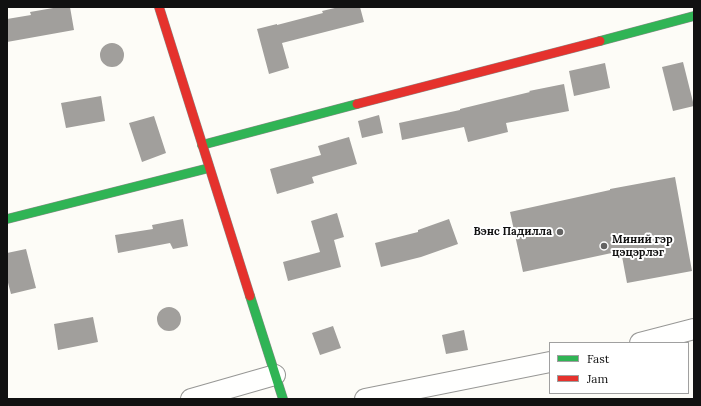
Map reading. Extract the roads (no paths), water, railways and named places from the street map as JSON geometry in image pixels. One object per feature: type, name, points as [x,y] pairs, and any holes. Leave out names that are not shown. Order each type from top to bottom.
[{"type":"street","points":[[159,7],[283,399]]},
{"type":"street","points":[[202,146],[694,16]]},
{"type":"street","points":[[7,219],[209,168]]},
{"type":"street","points":[[644,342],[694,328]]},
{"type":"street","points":[[365,399],[549,362]]},
{"type":"street","points":[[191,399],[275,375]]},
{"type":"place","name":"Вэнс Падилла","points":[[560,232]]},
{"type":"place","name":"Миний гэр цэцэрлэг","points":[[604,246]]}]
